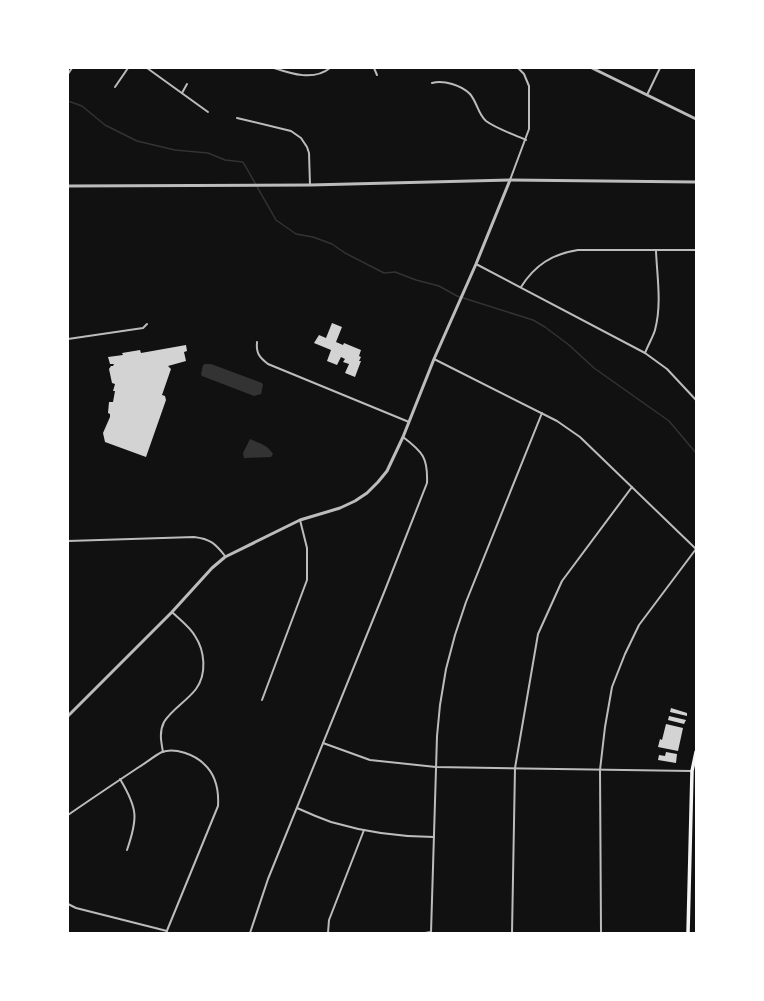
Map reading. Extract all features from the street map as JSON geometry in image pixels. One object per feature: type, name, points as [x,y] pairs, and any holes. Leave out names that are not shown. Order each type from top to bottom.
[{"type":"main road","points":[[688,933],[692,771],[696,752]]},
{"type":"street","points":[[68,74],[72,68]]},
{"type":"street","points":[[115,87],[128,68]]},
{"type":"street","points":[[147,68],[208,112]]},
{"type":"street","points":[[274,68],[313,76],[323,73],[330,68]]},
{"type":"street","points":[[374,68],[377,75]]},
{"type":"street","points":[[68,716],[172,612],[212,568],[226,557],[300,520],[340,508],[355,500],[367,493],[387,471],[403,437],[434,359],[476,264],[526,140],[529,129],[530,86],[524,74],[518,68]]},
{"type":"street","points":[[592,68],[696,119]]},
{"type":"street","points":[[647,95],[660,68]]},
{"type":"street","points":[[432,83],[440,81],[450,83],[463,89],[470,94],[485,120],[526,140]]},
{"type":"street","points":[[182,93],[187,84]]},
{"type":"street","points":[[237,118],[291,131],[301,138],[309,153],[310,185]]},
{"type":"street","points":[[68,186],[310,185],[510,180],[696,182]]},
{"type":"street","points":[[521,287],[528,276],[543,263],[554,256],[566,252],[578,250],[696,250]]},
{"type":"street","points":[[645,353],[655,331],[657,321],[658,296],[656,251]]},
{"type":"street","points":[[476,264],[645,353],[667,369],[696,400]]},
{"type":"street","points":[[68,339],[143,328],[147,324]]},
{"type":"street","points":[[257,342],[256,349],[258,355],[268,364],[409,422]]},
{"type":"street","points":[[434,359],[557,421],[580,437],[696,549],[639,624],[612,687],[605,727],[600,770],[601,933]]},
{"type":"street","points":[[425,933],[431,933],[437,736],[446,669],[466,602],[542,413]]},
{"type":"street","points":[[250,933],[268,879],[427,483],[428,468],[426,460],[416,447],[403,437]]},
{"type":"street","points":[[512,933],[515,768],[538,634],[562,581],[632,487]]},
{"type":"street","points":[[262,700],[307,580],[307,548],[300,520]]},
{"type":"street","points":[[68,542],[194,537],[211,541],[226,557]]},
{"type":"street","points":[[163,752],[160,737],[164,723],[196,688],[200,680],[204,660],[195,636],[172,612]]},
{"type":"street","points":[[323,743],[370,760],[436,767],[692,771]]},
{"type":"street","points":[[68,816],[120,779],[163,752],[186,753],[201,761],[208,767],[214,776],[218,788],[218,806],[167,932],[76,908],[68,904]]},
{"type":"street","points":[[120,779],[127,790],[135,813],[134,829],[127,850]]},
{"type":"street","points":[[297,808],[332,822],[364,830],[408,837],[434,837]]},
{"type":"street","points":[[328,933],[329,920],[364,830]]},
{"type":"shaded area","points":[[211,364],[262,383],[261,394],[254,396],[202,376],[203,365]]},
{"type":"shaded area","points":[[250,439],[269,448],[273,454],[271,457],[244,458],[243,453]]},
{"type":"building","points":[[332,323],[342,327],[336,342],[343,345],[344,343],[361,350],[359,356],[361,357],[359,361],[361,361],[355,377],[345,373],[349,364],[343,362],[345,359],[341,357],[337,365],[327,361],[331,350],[314,343],[319,335],[326,338]]},
{"type":"building","points":[[186,345],[187,351],[184,352],[186,361],[168,366],[171,369],[162,395],[165,396],[166,400],[146,457],[105,442],[103,433],[110,417],[110,414],[108,413],[109,402],[113,402],[115,391],[113,391],[115,384],[112,383],[109,369],[114,364],[110,364],[108,357],[123,355],[122,353],[140,350],[141,353]]},
{"type":"building","points":[[671,708],[687,713],[687,716],[670,712]]},
{"type":"building","points":[[669,716],[686,720],[684,724],[668,720]]},
{"type":"building","points":[[666,724],[683,728],[678,751],[658,747],[660,739],[662,740]]},
{"type":"building","points":[[666,752],[677,754],[676,763],[658,760],[659,755],[665,756]]},
{"type":"waterway","points":[[68,101],[82,106],[105,125],[137,141],[175,150],[208,153],[225,160],[243,162],[276,220],[296,234],[313,237],[332,244],[345,253],[384,273],[395,272],[416,280],[439,286],[457,296],[533,320],[569,345],[594,368],[669,421],[696,453]]}]
